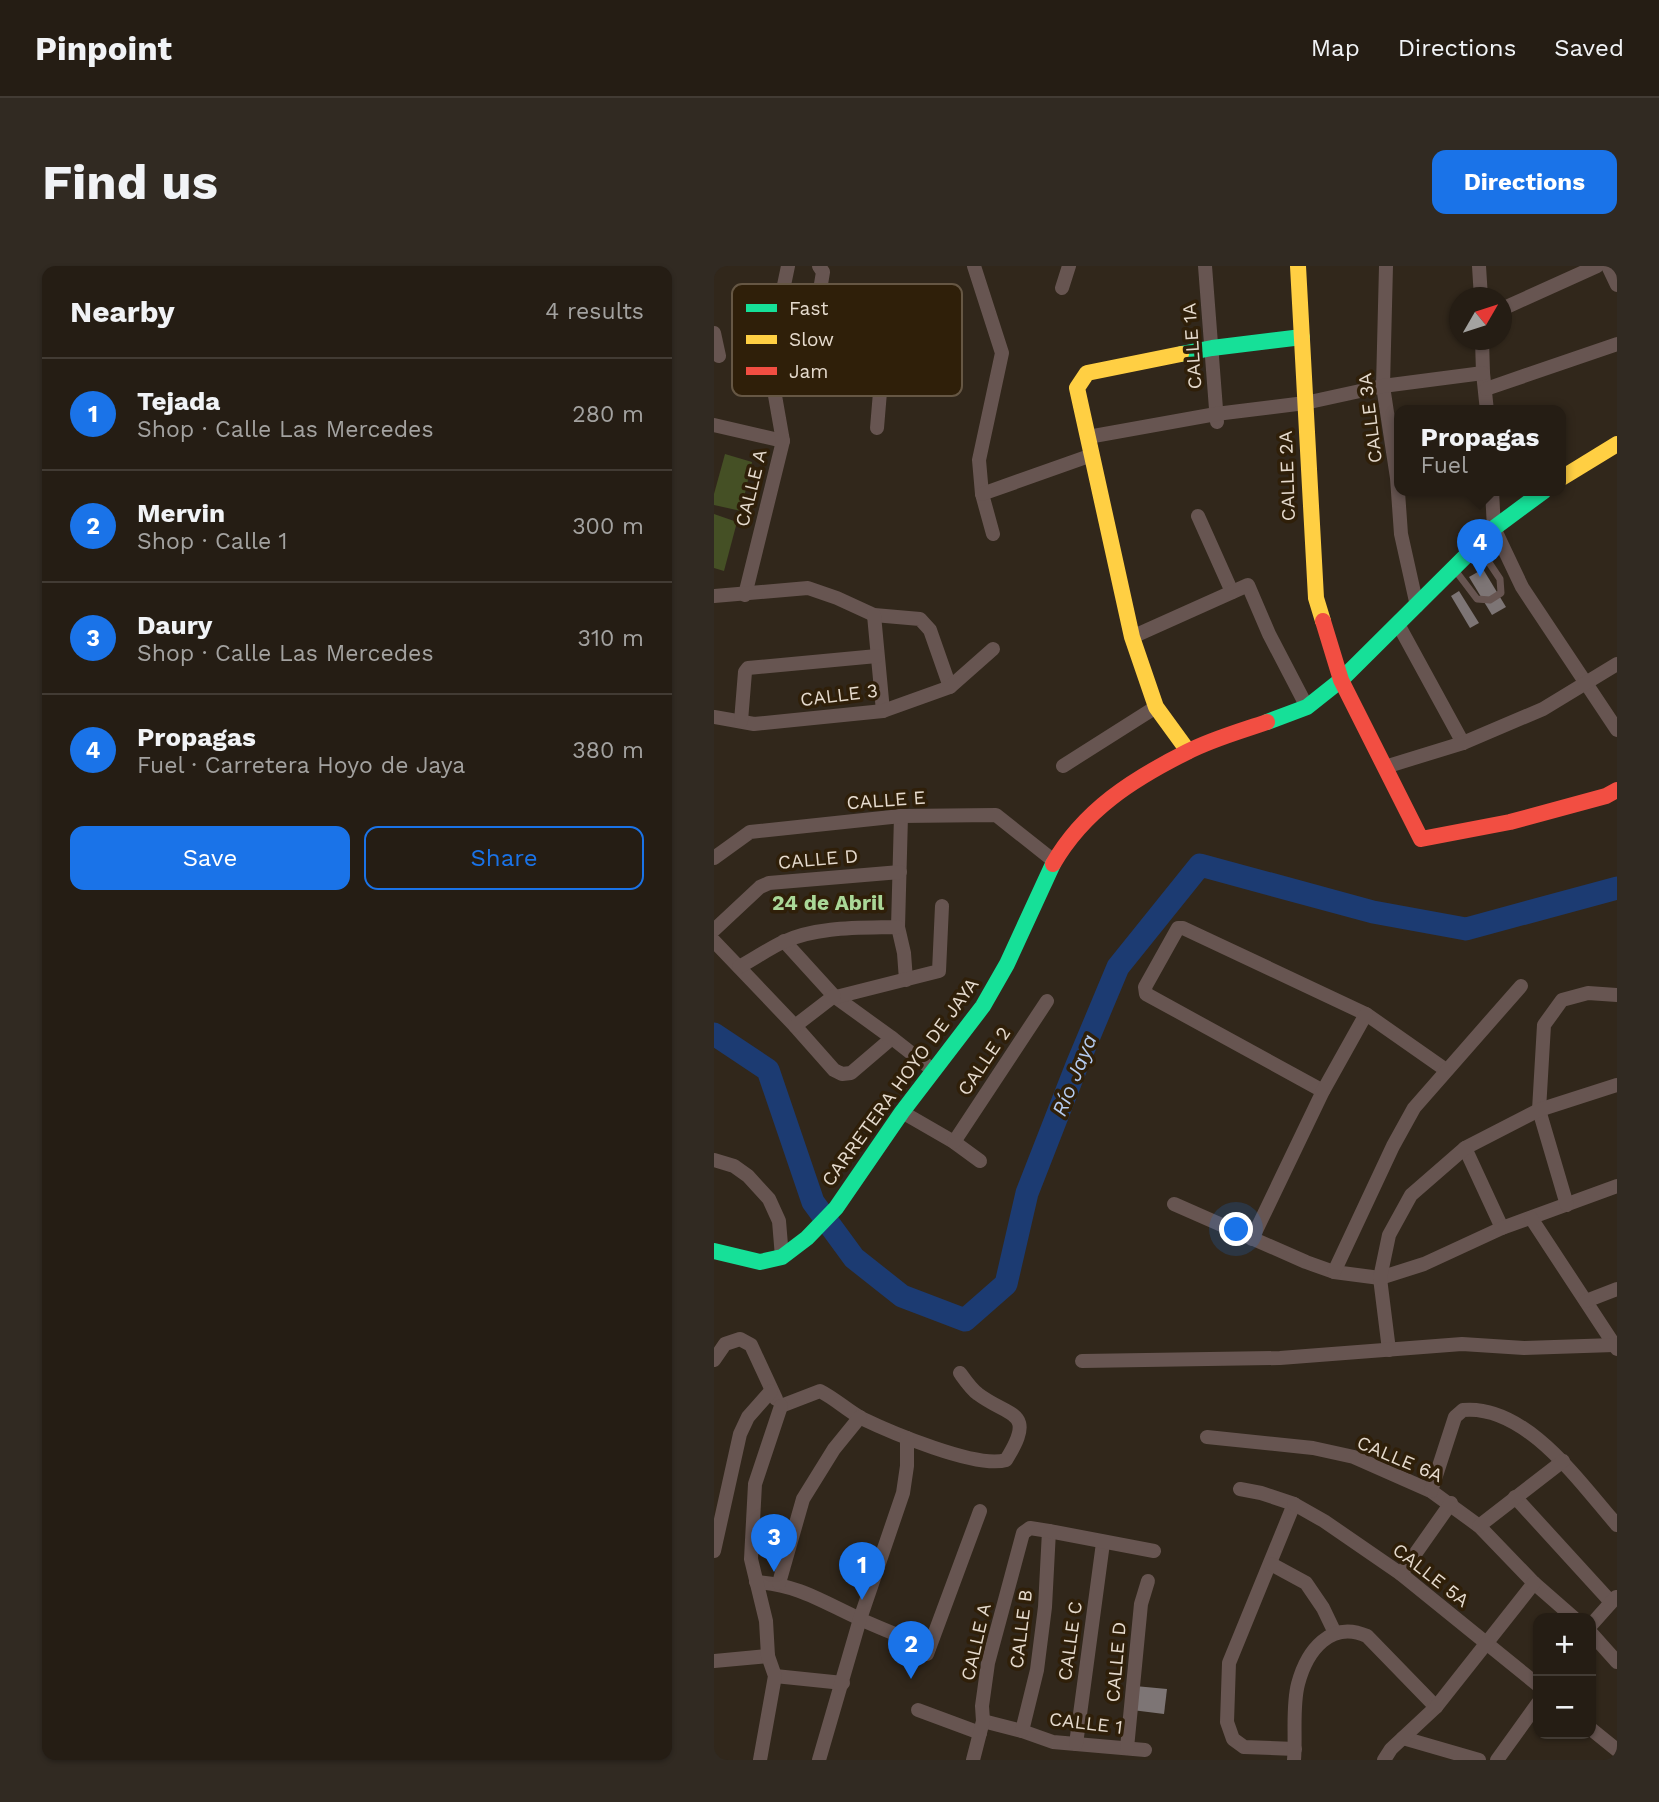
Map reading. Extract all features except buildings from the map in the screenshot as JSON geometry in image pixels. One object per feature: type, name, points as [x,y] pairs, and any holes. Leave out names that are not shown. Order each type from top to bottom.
[{"type":"street","name":"CALLE A","points":[[784,284],[788,266]]},
{"type":"street","points":[[819,266],[823,272],[821,284]]},
{"type":"street","points":[[974,266],[1002,353],[979,460],[982,494],[993,534]]},
{"type":"street","points":[[1062,288],[1069,266]]},
{"type":"street","name":"CALLE 1A","points":[[1205,266],[1217,418]]},
{"type":"street","name":"CALLE 2A","points":[[1298,266],[1316,598],[1341,680],[1421,839],[1510,822],[1606,796],[1617,790]]},
{"type":"street","name":"CALLE 3A","points":[[1386,266],[1383,386],[1394,458]]},
{"type":"street","points":[[1479,266],[1480,287]]},
{"type":"street","points":[[1512,304],[1597,266]]},
{"type":"street","points":[[1608,266],[1617,285]]},
{"type":"street","points":[[714,333],[719,356]]},
{"type":"street","points":[[1188,751],[1156,707],[1132,637],[1077,388],[1087,373],[1212,348],[1302,337]]},
{"type":"street","points":[[1486,390],[1617,344]]},
{"type":"street","points":[[1482,350],[1487,405]]},
{"type":"street","points":[[1088,437],[1305,403],[1383,386],[1483,373]]},
{"type":"street","name":"CALLE A","points":[[745,595],[783,441],[775,396]]},
{"type":"street","points":[[877,428],[880,396]]},
{"type":"street","points":[[714,425],[783,441]]},
{"type":"street","points":[[1566,475],[1617,444]]},
{"type":"street","points":[[982,494],[1092,455]]},
{"type":"street","name":"CALLE 3A","points":[[1398,496],[1401,534],[1417,606]]},
{"type":"street","points":[[1492,496],[1494,528],[1522,587],[1617,730]]},
{"type":"street","name":"CARRETERA HOYO DE JAYA","points":[[782,1258],[807,1238],[836,1208],[902,1112],[983,1006],[1007,964],[1054,861],[1088,816],[1106,800],[1188,751],[1307,707],[1341,680],[1494,528],[1537,496]]},
{"type":"street","points":[[1198,516],[1231,592]]},
{"type":"street","points":[[1132,637],[1246,585],[1250,587],[1269,634],[1307,707]]},
{"type":"street","points":[[714,596],[808,588],[874,615],[920,619],[930,630],[950,687]]},
{"type":"street","points":[[874,615],[883,711]]},
{"type":"street","points":[[1398,624],[1463,743]]},
{"type":"street","name":"CALLE 3","points":[[714,717],[754,724],[883,711],[950,687],[993,649]]},
{"type":"street","points":[[741,721],[745,672],[748,668],[877,656]]},
{"type":"street","points":[[1385,767],[1463,743],[1543,709],[1617,664]]},
{"type":"street","points":[[1063,765],[1156,707]]},
{"type":"street","name":"CALLE E","points":[[714,858],[750,832],[901,816],[996,815],[1054,861]]},
{"type":"street","points":[[901,816],[898,927],[906,980]]},
{"type":"street","name":"CALLE D","points":[[714,930],[760,887],[769,883],[901,872]]},
{"type":"street","points":[[796,1026],[835,997],[939,971],[942,906]]},
{"type":"street","points":[[739,967],[785,941],[810,933],[898,927]]},
{"type":"street","points":[[1323,1091],[1146,994],[1145,988],[1174,933],[1183,928],[1366,1014],[1446,1070]]},
{"type":"street","points":[[714,941],[796,1026],[834,1070],[842,1074],[851,1073],[892,1038]]},
{"type":"street","points":[[785,941],[835,997],[934,1071]]},
{"type":"street","points":[[1334,1272],[1393,1146],[1414,1108],[1521,986]]},
{"type":"street","points":[[1567,1205],[1539,1110],[1544,1025],[1562,1000],[1588,993],[1617,995]]},
{"type":"street","name":"CALLE 2","points":[[954,1142],[1047,1001]]},
{"type":"street","points":[[1252,1239],[1323,1091],[1366,1014]]},
{"type":"street","points":[[1389,1350],[1380,1278],[1388,1235],[1411,1195],[1465,1149],[1539,1110],[1617,1086]]},
{"type":"street","points":[[902,1112],[954,1142],[980,1161]]},
{"type":"street","points":[[1465,1149],[1502,1228]]},
{"type":"street","points":[[714,1160],[734,1166],[748,1176],[769,1199],[779,1221],[782,1258],[760,1262],[714,1251]]},
{"type":"street","points":[[1174,1204],[1334,1272],[1380,1278],[1424,1264],[1502,1228],[1617,1186]]},
{"type":"street","points":[[1531,1218],[1616,1347]]},
{"type":"street","points":[[1586,1301],[1617,1289]]},
{"type":"street","points":[[714,1360],[725,1344],[740,1339],[751,1345],[771,1391],[781,1406]]},
{"type":"street","points":[[1082,1362],[1280,1359],[1461,1344],[1524,1348],[1616,1347]]},
{"type":"street","points":[[781,1406],[820,1391],[860,1417],[907,1438],[975,1461],[998,1463],[1006,1460],[1018,1436],[1018,1419],[1009,1410],[979,1395],[960,1373]]},
{"type":"street","points":[[714,1551],[740,1434],[748,1417],[771,1391]]},
{"type":"street","points":[[760,1760],[775,1676],[768,1656],[766,1621],[751,1559],[755,1484],[781,1406]]},
{"type":"street","points":[[1431,1491],[1455,1417],[1463,1410],[1485,1411],[1520,1427],[1542,1441],[1563,1461],[1617,1525]]},
{"type":"street","points":[[779,1583],[803,1499],[834,1449],[860,1417]]},
{"type":"street","name":"CALLE 6A","points":[[1207,1437],[1313,1448],[1353,1457],[1431,1491],[1479,1526],[1534,1583],[1568,1613]]},
{"type":"street","points":[[819,1760],[844,1683],[860,1619],[903,1493],[907,1438]]},
{"type":"street","points":[[1479,1526],[1563,1461]]},
{"type":"street","name":"CALLE 5A","points":[[1240,1489],[1294,1504],[1324,1521],[1401,1574],[1533,1681]]},
{"type":"street","points":[[1515,1497],[1613,1599],[1596,1619]]},
{"type":"street","points":[[1401,1574],[1451,1503]]},
{"type":"street","points":[[1294,1504],[1229,1663],[1227,1722],[1233,1739],[1244,1747],[1294,1755],[1297,1686],[1306,1664],[1319,1644],[1335,1633],[1354,1630],[1367,1636],[1436,1707]]},
{"type":"street","points":[[756,1582],[793,1587],[928,1651],[980,1511]]},
{"type":"street","name":"CALLE A","points":[[973,1760],[981,1727],[988,1663],[1023,1533],[1030,1528],[1049,1531]]},
{"type":"street","points":[[1049,1531],[1154,1551]]},
{"type":"street","name":"CALLE B","points":[[1022,1731],[1037,1670],[1045,1607],[1049,1531]]},
{"type":"street","name":"CALLE C","points":[[1076,1744],[1103,1543]]},
{"type":"street","points":[[1271,1564],[1306,1583],[1323,1608],[1335,1633]]},
{"type":"street","name":"CALLE D","points":[[1127,1748],[1141,1604],[1148,1581]]},
{"type":"street","points":[[1392,1756],[1403,1738],[1436,1707],[1534,1583]]},
{"type":"street","points":[[1596,1639],[1617,1662]]},
{"type":"street","points":[[714,1661],[768,1656]]},
{"type":"street","points":[[775,1676],[844,1683]]},
{"type":"street","name":"CALLE 1","points":[[918,1710],[981,1727],[1022,1731],[1053,1742],[1145,1750]]},
{"type":"street","points":[[1497,1760],[1533,1710]]},
{"type":"street","points":[[1596,1733],[1617,1751]]},
{"type":"street","points":[[1403,1738],[1479,1760]]},
{"type":"lane","points":[[1454,569],[1477,599],[1490,600],[1501,593],[1500,579],[1478,546]]},
{"type":"green space","points":[[725,454],[752,462],[741,511],[714,505],[714,494]]},
{"type":"green space","points":[[714,514],[737,522],[724,571],[714,568]]},
{"type":"waterway","name":"Río Jaya","points":[[714,1034],[768,1070],[813,1202],[854,1258],[902,1296],[965,1320],[1006,1284],[1027,1193],[1118,967],[1200,865],[1373,912],[1466,929],[1617,888]]},
{"type":"traffic: fast","points":[[1181,354],[1302,337]]},
{"type":"traffic: fast","points":[[1267,722],[1307,707],[1341,680],[1494,528],[1537,496]]},
{"type":"traffic: fast","points":[[714,1251],[760,1262],[782,1257],[807,1238],[836,1208],[902,1112],[983,1006],[1007,964],[1053,864]]},
{"type":"traffic: slow","points":[[1298,266],[1316,598],[1323,621]]},
{"type":"traffic: slow","points":[[1181,354],[1087,373],[1077,388],[1132,637],[1156,707],[1188,751]]},
{"type":"traffic: slow","points":[[1566,475],[1617,444]]},
{"type":"traffic: jam","points":[[1323,621],[1341,680],[1421,839],[1510,822],[1606,796],[1617,790]]},
{"type":"traffic: jam","points":[[1053,864],[1079,828],[1129,785],[1197,747],[1267,722]]},
{"type":"place","name":"Propagas","points":[[1480,577]]},
{"type":"place","name":"Daury","points":[[774,1572]]},
{"type":"place","name":"Tejada","points":[[862,1600]]},
{"type":"place","name":"Mervin","points":[[911,1679]]},
{"type":"district","name":"24 de Abril","points":[[828,902]]}]
